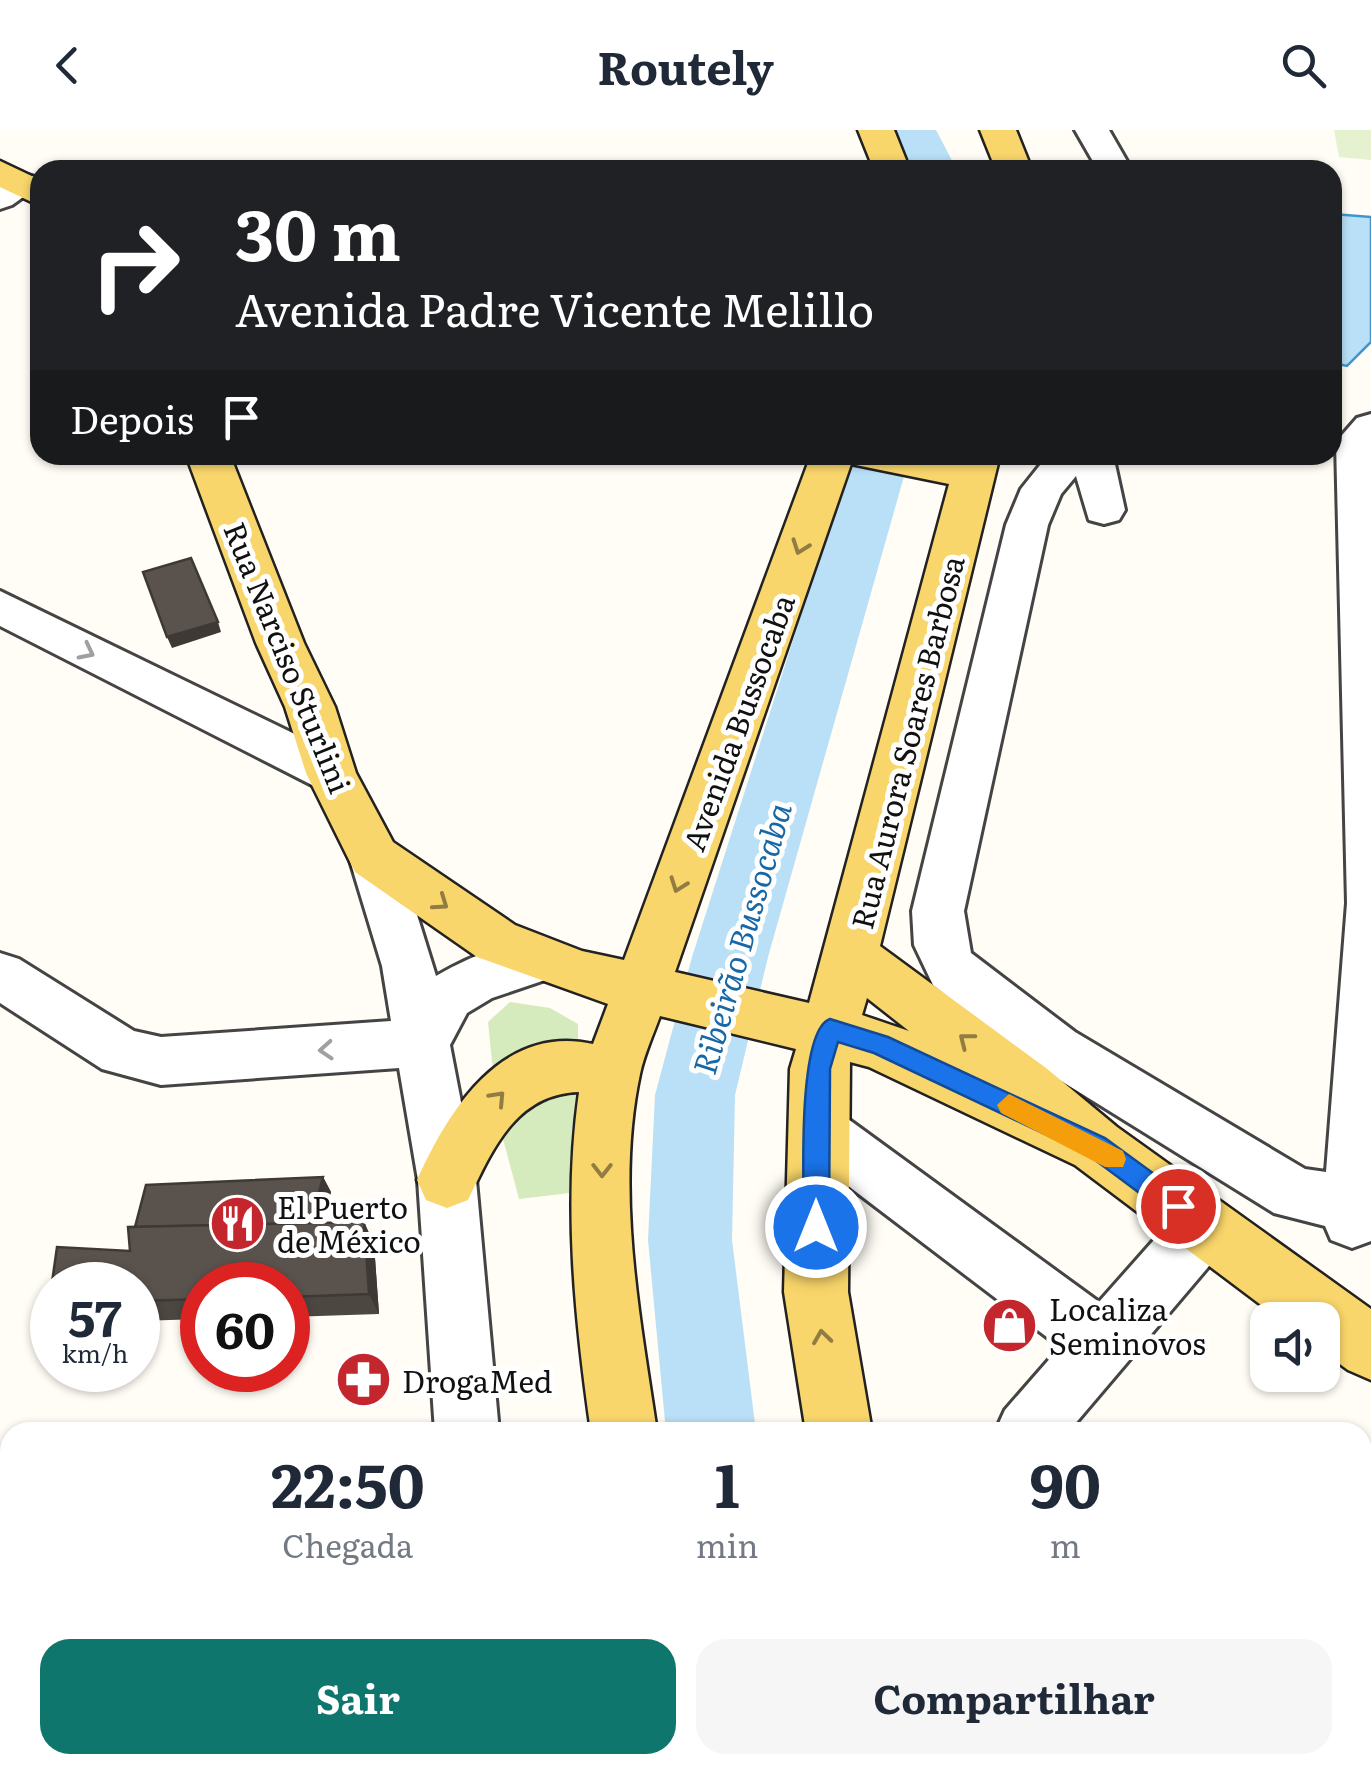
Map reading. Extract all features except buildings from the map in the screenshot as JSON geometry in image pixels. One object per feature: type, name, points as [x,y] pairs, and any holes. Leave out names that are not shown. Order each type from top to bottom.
[{"type":"main road","points":[[876,130],[888,160]]},
{"type":"main road","points":[[998,130],[1010,160]]},
{"type":"main road","name":"Rua Narciso Sturlini","points":[[212,465],[280,644],[310,708],[331,773],[374,857],[496,941],[538,960],[880,1044],[1096,1146]]},
{"type":"main road","name":"Avenida Bussocaba","points":[[623,1422],[607,1310],[602,1123],[611,1073],[652,990],[830,465]]},
{"type":"main road","name":"Rua Aurora Soares Barbosa","points":[[836,1422],[816,1292],[818,1069],[851,955],[964,466]]},
{"type":"main road","points":[[851,955],[1011,1075],[1096,1146],[1371,1348]]},
{"type":"main road","points":[[447,1180],[474,1125],[511,1085],[552,1064],[584,1064],[611,1073]]},
{"type":"street","points":[[1092,130],[1109,160]]},
{"type":"street","points":[[1063,465],[1042,490],[1027,526],[938,911],[940,945],[952,969],[1056,1049],[1295,1194],[1353,1212],[1371,903],[1358,437]]},
{"type":"street","points":[[1094,465],[1104,510]]},
{"type":"street","points":[[0,607],[331,773]]},
{"type":"street","points":[[374,857],[408,966],[447,1180],[466,1422]]},
{"type":"street","points":[[423,1042],[448,998],[474,981],[538,960]]},
{"type":"street","points":[[0,975],[121,1052],[138,1058],[196,1060],[423,1042]]},
{"type":"street","points":[[817,1129],[1104,1342]]},
{"type":"street","points":[[1036,1422],[1206,1226]]},
{"type":"green space","points":[[1334,130],[1371,130],[1371,160],[1339,157]]},
{"type":"green space","points":[[510,1002],[550,1008],[578,1024],[578,1192],[519,1199],[498,1120],[488,1022]]},
{"type":"water","points":[[1342,215],[1371,217],[1371,342],[1347,366],[1342,365]]},
{"type":"waterway","name":"Ribeirão Bussocaba","points":[[912,130],[927,160]]},
{"type":"waterway","name":"Ribeirão Bussocaba","points":[[710,1422],[690,1240],[695,1095],[730,957],[878,465]]},
{"type":"slow traffic","points":[[1009,1105],[1096,1146],[1114,1159]]},
{"type":"place","name":"El Puerto de México","points":[[238,1223]]},
{"type":"place","name":"Localiza Seminovos","points":[[1010,1325]]},
{"type":"place","name":"DrogaMed","points":[[363,1380]]},
{"type":"route","points":[[816,1227],[818,1069],[830,1029],[880,1044],[1096,1146],[1178,1206]]}]
